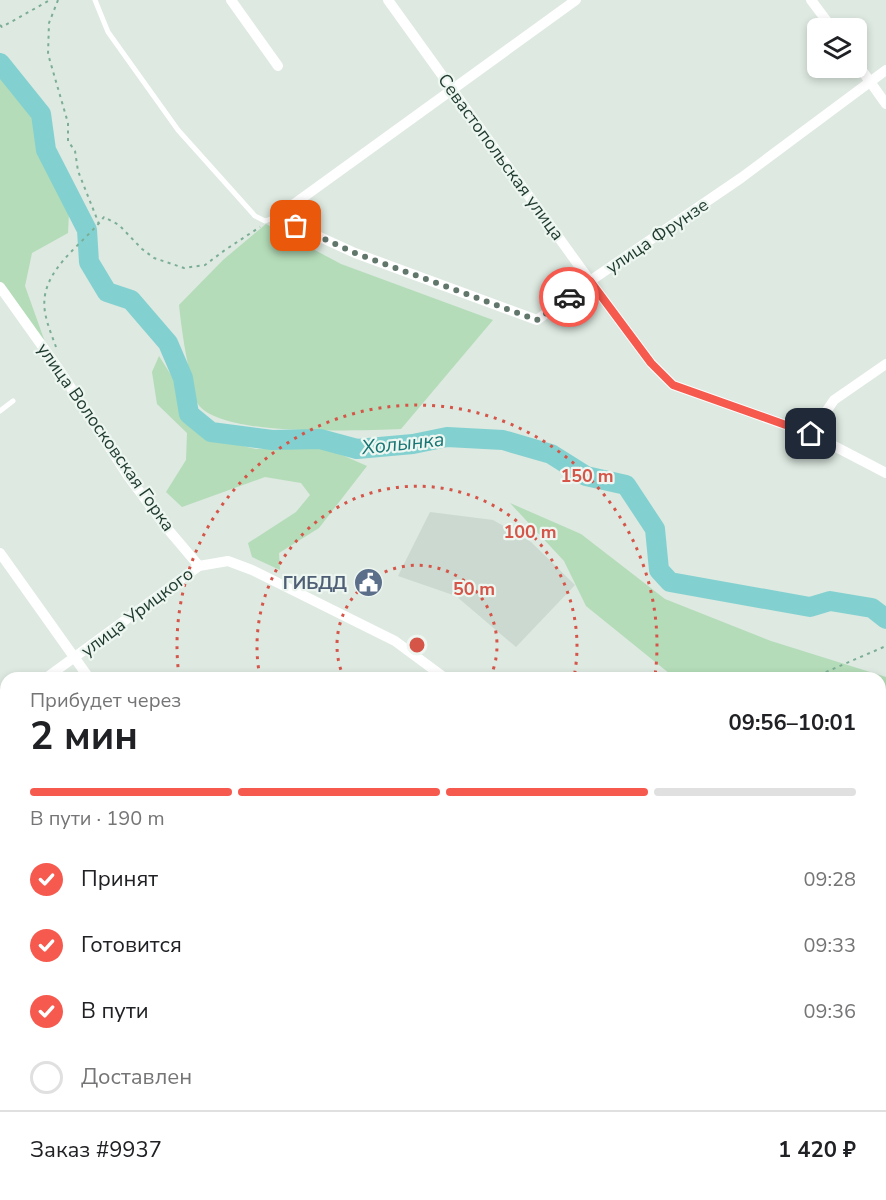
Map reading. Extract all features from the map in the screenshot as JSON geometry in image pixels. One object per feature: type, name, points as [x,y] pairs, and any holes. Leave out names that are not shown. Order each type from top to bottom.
[{"type":"street","points":[[231,0],[278,66]]},
{"type":"street","name":"Севастопольская улица","points":[[388,0],[590,281],[651,363],[673,385],[811,434],[886,473]]},
{"type":"street","points":[[276,217],[576,0]]},
{"type":"street","points":[[811,0],[824,18]]},
{"type":"street","name":"улица Фрунзе","points":[[276,217],[355,253],[537,320],[741,178],[886,70]]},
{"type":"street","points":[[867,77],[886,105]]},
{"type":"street","name":"улица Волосковская Горка","points":[[0,287],[60,370],[128,476],[199,566]]},
{"type":"street","points":[[811,434],[834,400],[886,364]]},
{"type":"street","points":[[0,553],[84,672]]},
{"type":"street","points":[[199,566],[228,561],[252,570],[395,641],[435,672]]},
{"type":"street","name":"улица Урицкого","points":[[54,672],[199,566]]},
{"type":"lane","points":[[95,0],[108,32],[178,130],[255,216],[265,220],[276,217]]},
{"type":"lane","points":[[0,411],[13,401]]},
{"type":"path","points":[[0,25],[2,27],[50,0]]},
{"type":"path","points":[[58,0],[49,23],[48,54],[68,123],[68,141],[75,151],[78,171],[99,224]]},
{"type":"path","points":[[60,370],[58,352],[44,311],[45,287],[66,256],[104,217],[111,219],[132,236],[142,249],[154,258],[184,268],[205,265],[276,217]]},
{"type":"path","points":[[826,672],[886,646]]},
{"type":"shaded area","points":[[430,512],[493,520],[531,542],[575,585],[516,647],[456,596],[398,576]]},
{"type":"green space","points":[[0,73],[31,116],[69,213],[68,233],[32,253],[25,286],[50,356],[0,286]]},
{"type":"green space","points":[[266,224],[341,264],[493,320],[401,429],[293,430],[234,422],[212,415],[196,400],[186,356],[179,305],[223,260]]},
{"type":"green space","points":[[159,356],[178,386],[186,422],[216,440],[256,449],[326,448],[367,466],[319,528],[279,553],[280,570],[252,557],[248,543],[296,512],[310,495],[301,483],[265,477],[182,507],[166,492],[186,460],[187,433],[157,404],[152,372]]},
{"type":"green space","points":[[510,503],[581,534],[665,599],[771,641],[870,672],[668,672],[586,606],[564,561]]},
{"type":"waterway","name":"Холынка","points":[[0,63],[41,114],[46,150],[87,230],[89,262],[107,292],[131,300],[168,343],[183,378],[189,414],[211,432],[272,440],[320,439],[357,449],[413,444],[447,437],[503,440],[551,454],[586,476],[626,485],[655,529],[659,570],[670,582],[810,607],[830,601],[872,608],[886,619]]},
{"type":"way so far","points":[[296,226],[355,253],[537,320],[569,297]]},
{"type":"place","name":"ГИБДД","points":[[368,583]]},
{"type":"route","points":[[569,297],[590,281],[651,363],[673,385],[811,434]]}]
